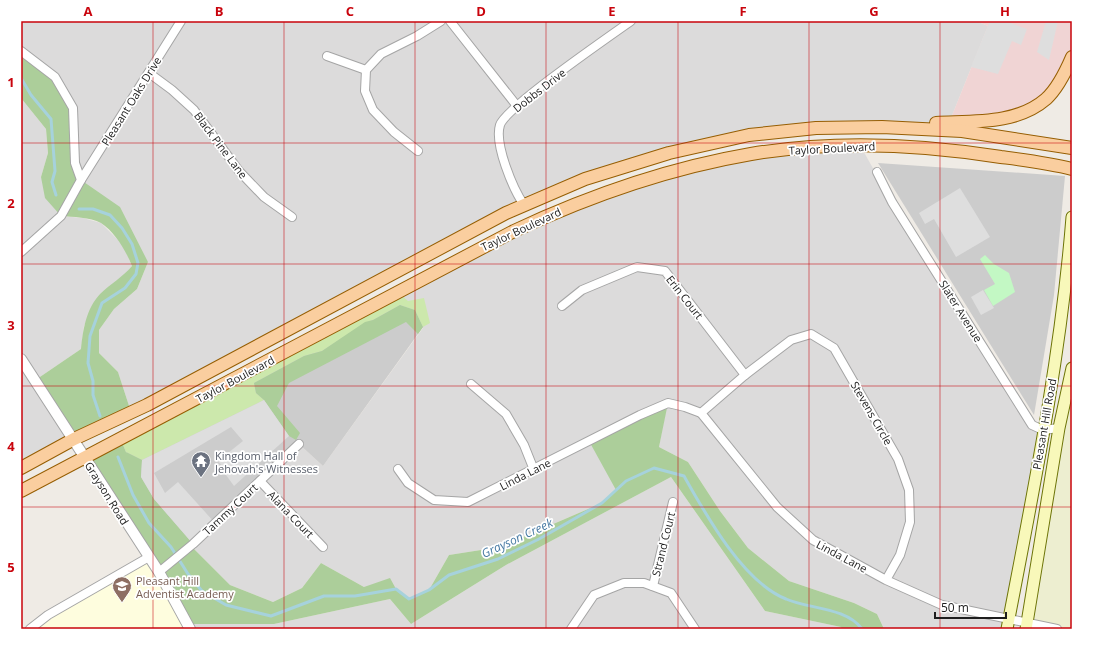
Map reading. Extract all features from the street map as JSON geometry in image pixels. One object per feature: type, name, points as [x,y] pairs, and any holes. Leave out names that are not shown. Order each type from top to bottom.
[{"type":"main road","points":[[882,127],[985,121],[1011,117],[1035,107],[1047,98],[1062,76],[1072,57]]},
{"type":"main road","name":"Taylor Boulevard","points":[[21,468],[74,439],[147,405],[524,205],[585,179],[669,153],[749,135],[816,128],[882,127],[962,132],[1072,148]]},
{"type":"main road","name":"Taylor Boulevard","points":[[21,492],[514,230],[591,197],[674,171],[752,154],[817,147],[882,146],[961,150],[1072,169]]},
{"type":"main road","name":"Pleasant Hill Road","points":[[1008,625],[1043,430],[1067,281],[1072,217]]},
{"type":"main road","name":"Pleasant Hill Road","points":[[1026,626],[1059,428],[1072,368]]},
{"type":"street","name":"Pleasant Oaks Drive","points":[[21,252],[61,216],[81,180],[181,21]]},
{"type":"street","points":[[418,152],[394,132],[373,110],[365,91],[366,70],[381,54],[417,36],[441,21]]},
{"type":"street","points":[[450,21],[517,106]]},
{"type":"street","name":"Dobbs Drive","points":[[524,205],[500,150],[498,138],[500,123],[517,106],[631,21]]},
{"type":"street","points":[[21,52],[55,77],[74,108],[75,163],[81,180]]},
{"type":"street","points":[[327,56],[366,70]]},
{"type":"street","name":"Black Pine Lane","points":[[149,73],[172,90],[194,110],[239,171],[264,197],[292,217]]},
{"type":"street","name":"Slater Avenue","points":[[877,172],[892,202],[1032,425],[1043,430]]},
{"type":"street","name":"Erin Court","points":[[562,306],[582,290],[637,267],[665,271],[745,375]]},
{"type":"street","name":"Stevens Circle","points":[[745,375],[792,340],[811,334],[834,348],[898,459],[909,490],[910,522],[900,555],[886,580]]},
{"type":"street","name":"Grayson Road","points":[[21,359],[149,556],[190,629]]},
{"type":"street","points":[[701,413],[745,375]]},
{"type":"street","points":[[471,384],[506,414],[524,445],[534,470]]},
{"type":"street","name":"Linda Lane","points":[[398,469],[408,483],[434,500],[468,502],[534,470],[640,415],[668,403],[701,413],[777,507],[813,540],[886,580],[942,605],[1008,625],[1057,629]]},
{"type":"street","points":[[1043,430],[1059,428]]},
{"type":"street","name":"Tammy Court","points":[[159,572],[190,546],[299,444]]},
{"type":"street","name":"Alana Court","points":[[260,481],[323,547]]},
{"type":"street","name":"Strand Court","points":[[653,586],[673,502]]},
{"type":"street","points":[[30,629],[48,615],[149,556]]},
{"type":"street","points":[[571,629],[594,595],[624,582],[644,583],[671,593],[695,629]]},
{"type":"shaded area","points":[[21,21],[976,21],[988,26],[949,123],[882,127],[816,128],[669,153],[534,200],[131,412],[118,372],[99,353],[99,330],[114,309],[137,289],[148,262],[81,180],[21,52]]},
{"type":"shaded area","points":[[976,21],[1072,21],[1072,57],[1035,107],[949,123],[988,26]]},
{"type":"shaded area","points":[[990,21],[1005,21],[1027,29],[1021,45],[1012,41],[998,74],[971,67]]},
{"type":"shaded area","points":[[1046,21],[1058,21],[1049,60],[1037,52]]},
{"type":"shaded area","points":[[21,98],[46,129],[48,153],[41,177],[61,216],[83,218],[101,223],[123,245],[132,266],[123,277],[100,294],[84,326],[81,349],[34,381],[74,439],[21,468]]},
{"type":"shaded area","points":[[861,147],[892,202],[1032,425],[1043,430],[1007,629],[884,629],[877,614],[854,603],[789,581],[748,548],[720,511],[688,462],[659,447],[667,404],[616,490],[602,503],[500,547],[449,555],[429,590],[409,599],[396,589],[364,587],[321,563],[302,588],[273,602],[230,585],[191,546],[299,444],[323,466],[423,328],[391,296],[591,197],[752,154]]},
{"type":"shaded area","points":[[878,163],[1065,176],[1054,295],[1034,415]]},
{"type":"shaded area","points":[[960,188],[990,237],[956,257],[934,219],[925,224],[919,213]]},
{"type":"shaded area","points":[[983,290],[994,308],[981,315],[971,297]]},
{"type":"shaded area","points":[[391,296],[423,327],[323,466],[299,444],[191,546],[150,503],[121,440]]},
{"type":"shaded area","points":[[1072,368],[1072,629],[1026,629]]},
{"type":"shaded area","points":[[264,400],[289,436],[234,486],[226,475],[227,472],[218,461],[243,441],[231,427],[154,473],[165,493],[178,482],[215,523],[193,544],[154,499],[141,477],[142,460]]},
{"type":"shaded area","points":[[671,477],[765,611],[841,627],[842,629],[178,629],[187,624],[274,624],[390,599],[411,624],[506,565]]},
{"type":"shaded area","name":"Pleasant Hill Adventist Academy","points":[[149,557],[187,624],[178,629],[30,629]]},
{"type":"green space","points":[[21,52],[55,77],[73,108],[81,180],[120,207],[148,262],[137,289],[114,309],[99,330],[99,353],[118,372],[131,412],[74,439],[34,381],[81,349],[86,320],[91,306],[104,290],[125,274],[132,266],[120,242],[111,231],[101,223],[81,218],[61,216],[45,198],[41,177],[48,153],[46,129],[21,98]]},
{"type":"green space","points":[[985,255],[994,264],[1009,273],[1015,292],[993,306],[984,290],[995,284],[980,259]]},
{"type":"green space","points":[[398,292],[408,301],[424,298],[430,323],[423,327],[415,310],[400,305],[365,323],[322,351],[304,356],[254,383],[256,393],[264,400],[142,460],[126,452],[121,440]]},
{"type":"green space","points":[[400,305],[415,310],[423,327],[418,334],[406,322],[289,383],[277,406],[300,433],[296,440],[289,436],[264,400],[256,393],[254,383],[304,356],[322,351],[365,322],[373,320]]},
{"type":"green space","points":[[668,403],[659,447],[688,462],[720,511],[748,548],[789,581],[854,603],[877,614],[884,629],[842,629],[841,627],[765,611],[671,477],[506,565],[411,624],[390,599],[274,624],[187,624],[85,458],[121,440],[126,452],[142,460],[141,477],[154,499],[193,544],[191,546],[230,585],[273,602],[302,588],[321,563],[364,587],[390,578],[396,589],[409,599],[429,590],[449,555],[500,547],[602,503],[616,490],[589,441]]},
{"type":"waterway","name":"Grayson Creek","points":[[21,78],[31,95],[51,119],[55,171],[52,182],[56,195]]},
{"type":"waterway","name":"Grayson Creek","points":[[79,209],[93,209],[110,215],[122,228],[132,244],[138,263],[136,274],[125,288],[102,303],[90,336],[88,363],[93,381],[93,395],[100,416]]},
{"type":"waterway","name":"Grayson Creek","points":[[118,457],[133,495],[149,523],[171,547],[188,574],[202,591],[226,605],[271,616],[324,596],[355,596],[396,589],[409,599],[429,590],[449,575],[498,559],[539,539],[602,503],[626,481],[654,468],[684,476],[727,546],[755,578],[770,590],[795,602],[837,612],[855,622],[862,629]]},
{"type":"place","name":"Kingdom Hall of Jehovah's Witnesses","points":[[201,478]]},
{"type":"place","name":"Pleasant Hill Adventist Academy","points":[[122,603]]}]
